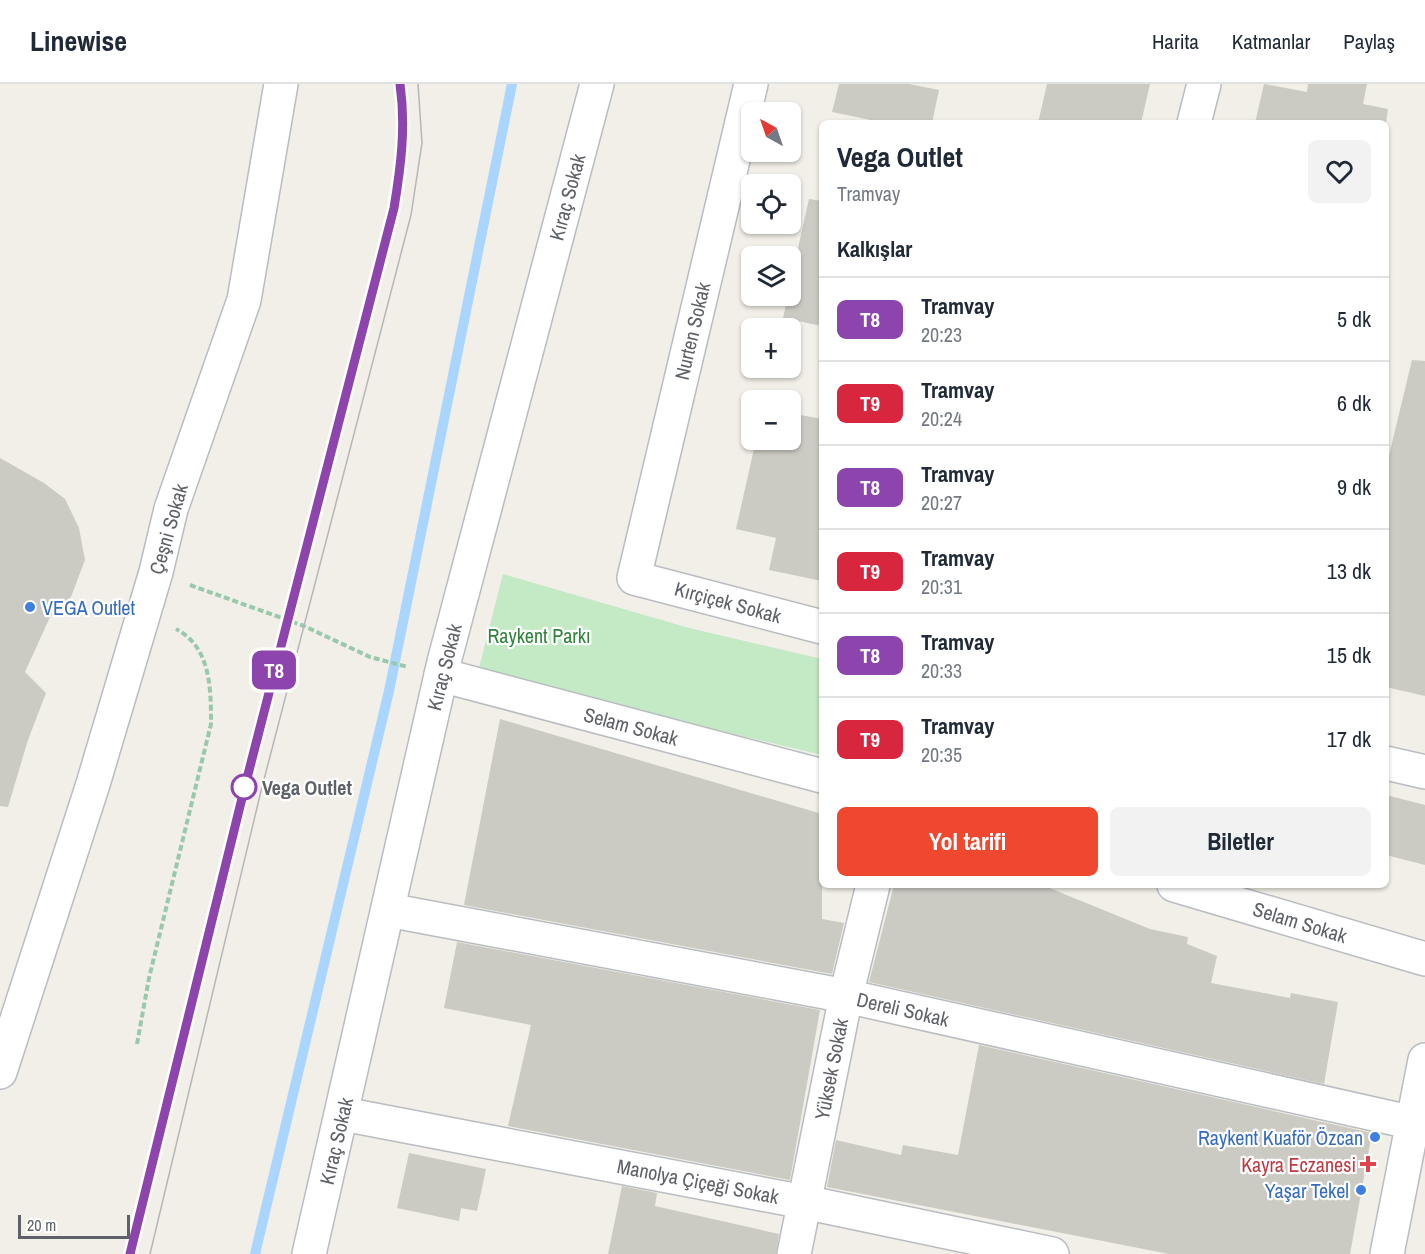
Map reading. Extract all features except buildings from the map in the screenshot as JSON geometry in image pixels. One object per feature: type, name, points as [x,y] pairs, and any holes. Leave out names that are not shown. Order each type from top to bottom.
[{"type":"street","name":"Çeşni Sokak","points":[[0,1072],[93,784],[156,572],[171,509],[244,300],[280,84]]},
{"type":"street","name":"Kıraç Sokak","points":[[309,1254],[343,1114],[441,675],[597,84]]},
{"type":"street","name":"Nurten Sokak","points":[[634,578],[751,84]]},
{"type":"street","points":[[1195,120],[1204,84]]},
{"type":"street","name":"Kırçiçek Sokak","points":[[634,578],[819,626]]},
{"type":"street","name":"Selam Sokak","points":[[441,675],[819,775]]},
{"type":"street","points":[[1389,764],[1425,772]]},
{"type":"street","name":"Yüksek Sokak","points":[[794,1254],[846,996],[872,888]]},
{"type":"street","name":"Selam Sokak","points":[[1184,888],[1425,959]]},
{"type":"street","name":"Dereli Sokak","points":[[388,910],[846,996],[1414,1123]]},
{"type":"street","points":[[1387,1254],[1425,1060]]},
{"type":"street","name":"Manolya Çiçeği Sokak","points":[[343,1114],[804,1202],[1052,1254]]},
{"type":"path","points":[[156,572],[304,626],[370,657],[407,666]]},
{"type":"path","points":[[138,1044],[149,978],[211,724],[212,684],[203,659],[187,634],[143,613]]},
{"type":"green space","name":"Raykent Parkı","points":[[503,574],[689,628],[819,658],[819,754],[667,718],[479,668]]},
{"type":"waterway","points":[[255,1254],[389,691],[512,84]]},
{"type":"tram line","points":[[130,1254],[245,786],[395,208],[403,131],[400,84]]},
{"type":"tram line","name":"T8","points":[[130,1254],[245,786],[394,208],[402,162],[403,107],[400,84]]},
{"type":"tram line","points":[[150,1254],[261,791],[411,215],[422,143],[418,84]]},
{"type":"place","name":"VEGA Outlet","points":[[30,607]]},
{"type":"place","name":"Vega Outlet","points":[[244,787]]},
{"type":"place","name":"Raykent Kuaför Özcan","points":[[1375,1137]]},
{"type":"place","name":"Kayra Eczanesi","points":[[1368,1164]]},
{"type":"place","name":"Yaşar Tekel","points":[[1361,1190]]}]
